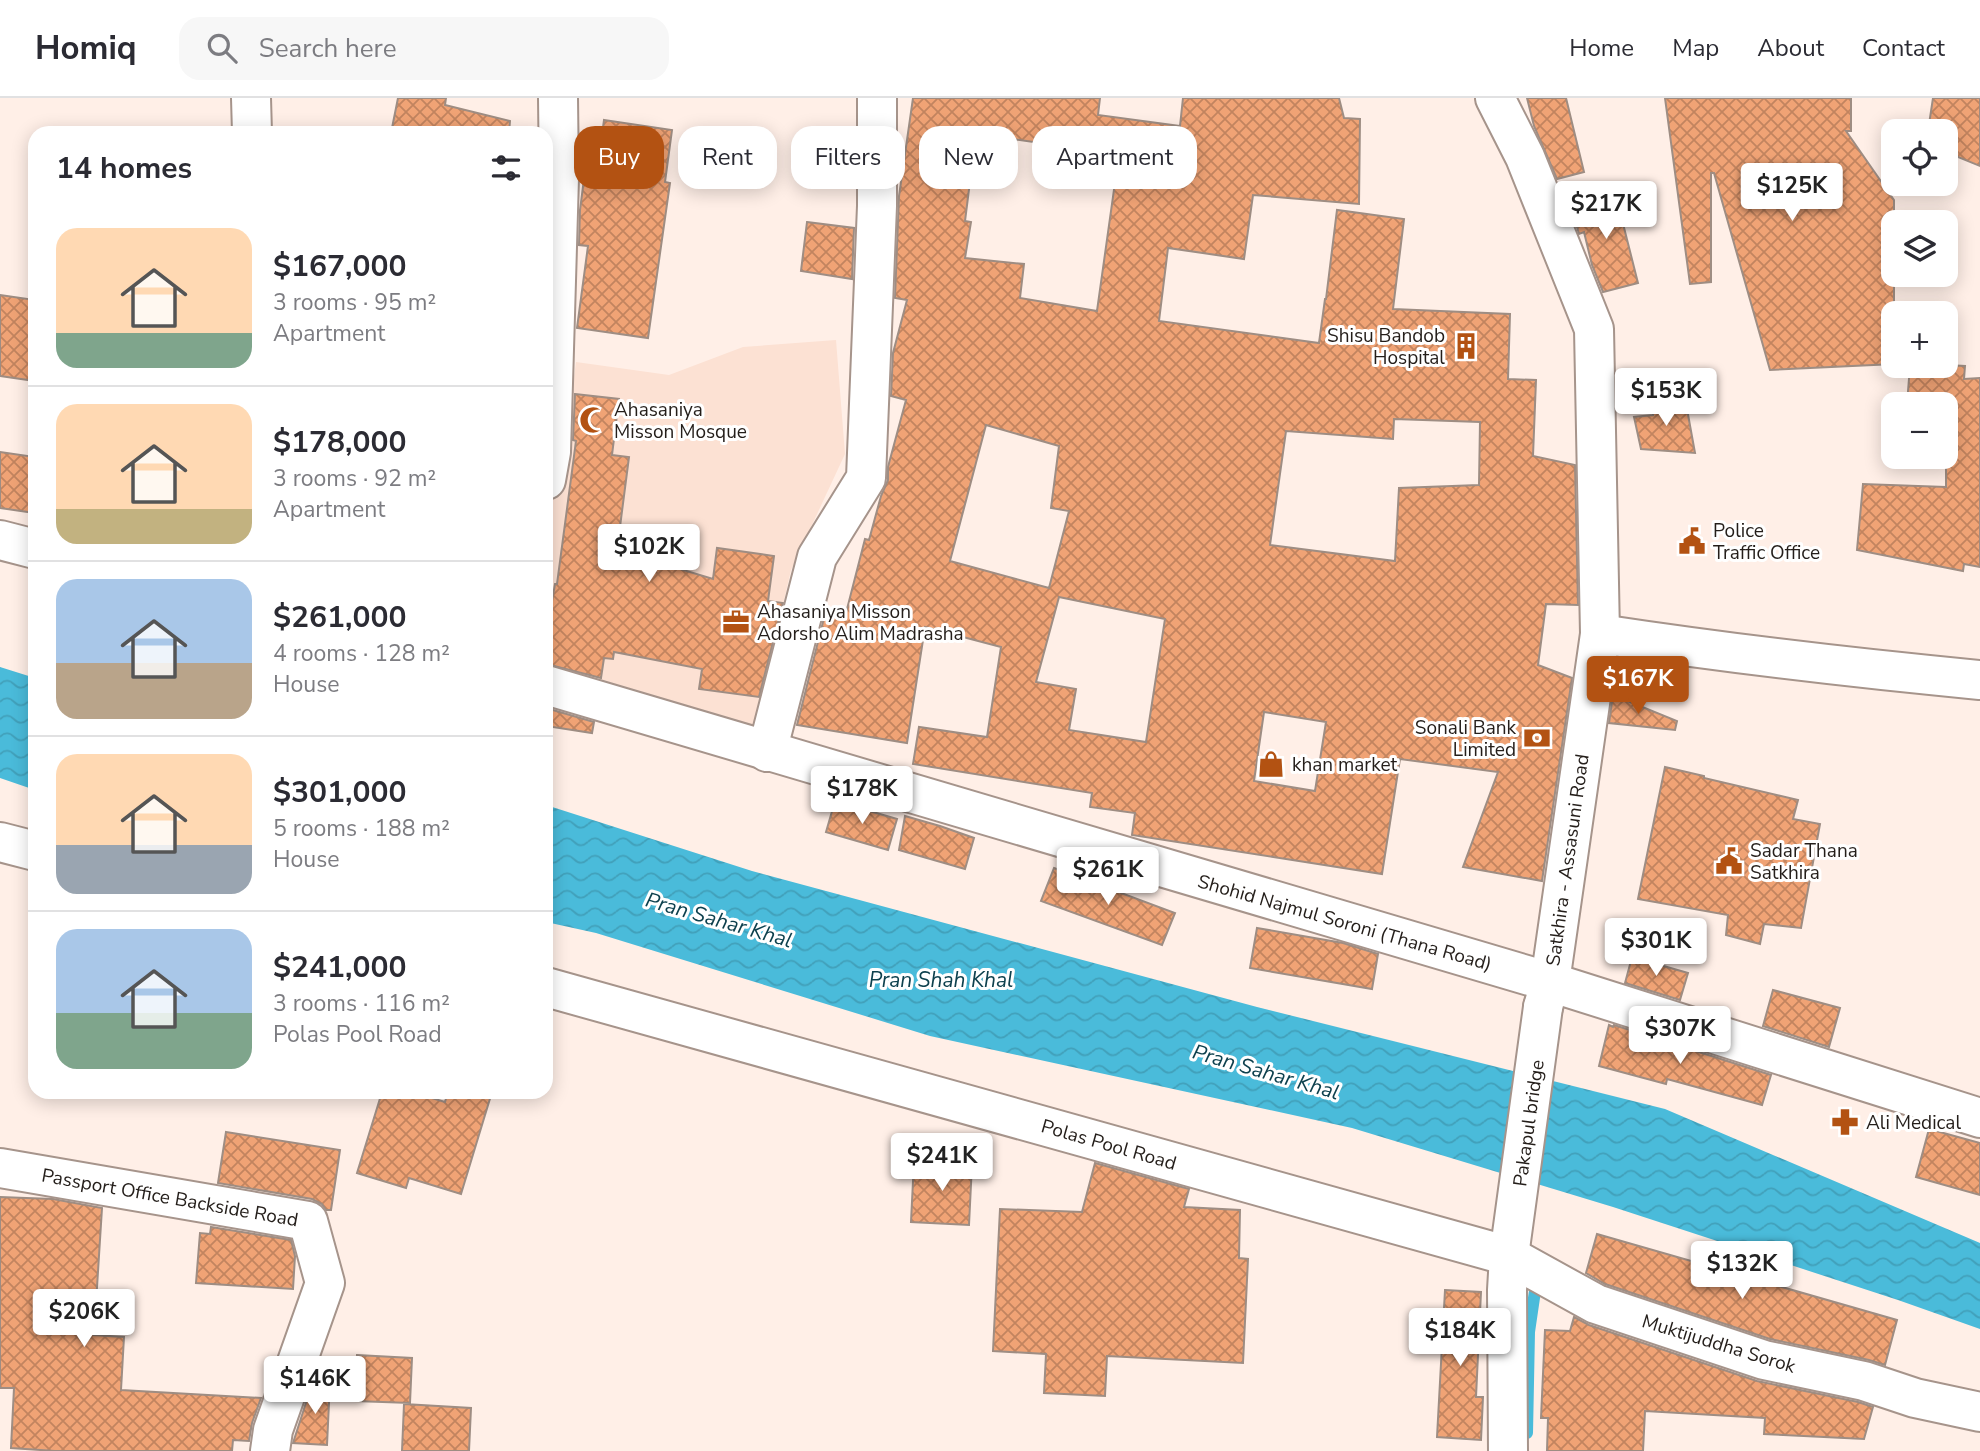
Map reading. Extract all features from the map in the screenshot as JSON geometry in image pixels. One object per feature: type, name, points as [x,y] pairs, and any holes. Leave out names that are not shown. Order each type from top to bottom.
[{"type":"street","points":[[251,98],[252,126]]},
{"type":"street","points":[[553,384],[559,178],[558,98]]},
{"type":"street","points":[[767,752],[817,557],[866,478],[877,206],[877,98]]},
{"type":"street","name":"Satkhira - Assasuni Road","points":[[1495,98],[1525,157],[1594,328],[1600,634],[1546,995]]},
{"type":"street","points":[[0,540],[28,547]]},
{"type":"street","points":[[1600,634],[1861,669],[1980,680]]},
{"type":"street","name":"Shohid Najmul Soroni (Thana Road)","points":[[553,687],[1546,995],[1980,1118]]},
{"type":"street","points":[[0,842],[28,849]]},
{"type":"street","name":"Polas Pool Road","points":[[553,989],[1511,1247]]},
{"type":"street","name":"Pakapul bridge","points":[[1508,1451],[1507,1290],[1546,995]]},
{"type":"street","name":"Passport Office Backside Road","points":[[0,1168],[308,1221],[325,1283],[273,1430],[270,1451]]},
{"type":"street","name":"Muktijuddha Sorok","points":[[1511,1247],[1596,1304],[1764,1360],[1864,1381],[1916,1398],[1980,1412]]},
{"type":"shaded area","points":[[836,340],[845,454],[791,570],[755,726],[553,680],[553,494],[562,466],[576,362],[669,375],[743,347]]},
{"type":"water","points":[[0,667],[28,676],[28,788],[0,778]]},
{"type":"water","name":"Pran Shah Khal","points":[[553,807],[752,871],[1257,1007],[1665,1109],[1980,1243],[1980,1329],[1613,1207],[1352,1128],[930,1036],[596,933],[553,924]]},
{"type":"building","points":[[398,98],[446,98],[445,105],[510,121],[510,126],[392,126]]},
{"type":"building","points":[[913,98],[1100,98],[1098,115],[1180,126],[1183,98],[1339,98],[1344,118],[1360,119],[1359,204],[1253,195],[1244,259],[1168,248],[1159,321],[1319,343],[1337,210],[1404,219],[1393,309],[1510,314],[1508,379],[1536,380],[1533,456],[1575,465],[1578,605],[1546,604],[1538,665],[1572,678],[1542,881],[1463,867],[1498,772],[1400,759],[1382,874],[1132,835],[1135,813],[1090,807],[1092,793],[913,764],[919,727],[987,737],[1001,647],[925,627],[907,743],[797,725],[826,610],[846,613],[865,539],[869,540],[888,480],[888,467],[906,400],[891,396],[893,353],[907,300],[895,298],[899,196],[900,189],[905,189],[905,154]],"holes":[[[919,126],[1018,126],[1018,140],[1032,142],[1032,126],[1197,126],[1197,189],[1114,189],[1097,311],[1020,298],[1024,264],[965,258],[971,222],[965,221],[969,189],[919,189]],[[1394,419],[1480,422],[1479,485],[1399,488],[1395,561],[1270,545],[1286,431],[1393,439]],[[986,425],[1059,446],[1051,508],[1069,511],[1049,588],[950,561]],[[1059,597],[1165,619],[1146,742],[1069,730],[1076,689],[1036,682]],[[1264,712],[1326,722],[1315,791],[1254,781]]]},
{"type":"building","points":[[1527,98],[1566,98],[1584,172],[1557,179],[1534,126]]},
{"type":"building","points":[[1665,98],[1851,98],[1851,131],[1846,131],[1881,181],[1881,196],[1891,196],[1894,200],[1894,210],[1881,210],[1881,287],[1894,287],[1894,301],[1881,301],[1881,365],[1770,370],[1714,173],[1711,173],[1711,282],[1690,284]]},
{"type":"building","points":[[1933,98],[1980,98],[1980,166],[1958,157],[1958,119],[1930,119]]},
{"type":"building","points":[[604,120],[645,126],[603,126]]},
{"type":"building","points":[[664,129],[672,130],[665,182],[670,183],[648,338],[577,328],[588,246],[579,245],[583,189],[664,189]]},
{"type":"building","points":[[1615,192],[1638,283],[1603,292],[1592,265],[1584,232],[1579,234],[1570,203]]},
{"type":"building","points":[[807,222],[854,228],[852,279],[801,271]]},
{"type":"building","points":[[0,295],[28,299],[28,380],[0,376]]},
{"type":"building","points":[[1958,366],[1965,366],[1964,379],[1980,378],[1980,567],[1964,564],[1963,571],[1857,550],[1863,484],[1946,487],[1946,469],[1958,469],[1958,392],[1908,392],[1909,378],[1958,378]]},
{"type":"building","points":[[575,394],[619,399],[612,455],[629,457],[617,550],[713,579],[717,548],[774,556],[768,601],[783,603],[759,697],[699,689],[702,669],[614,652],[613,659],[604,658],[601,678],[553,666],[553,595],[557,584],[576,441],[573,440]]},
{"type":"building","points":[[1685,398],[1695,453],[1641,449],[1634,417],[1653,415],[1653,404]]},
{"type":"building","points":[[0,452],[28,456],[28,512],[0,508]]},
{"type":"building","points":[[1613,695],[1677,721],[1675,730],[1609,723]]},
{"type":"building","points":[[553,710],[594,722],[592,733],[553,727]]},
{"type":"building","name":"Sadar Thana Satkhira","points":[[1665,767],[1798,800],[1793,819],[1820,824],[1801,928],[1764,924],[1760,944],[1726,935],[1728,915],[1638,899]]},
{"type":"building","points":[[835,801],[897,819],[888,850],[826,832]]},
{"type":"building","points":[[905,816],[974,838],[965,869],[899,850]]},
{"type":"building","points":[[1054,868],[1175,913],[1162,945],[1041,901]]},
{"type":"building","points":[[1257,928],[1343,943],[1378,954],[1372,989],[1250,968]]},
{"type":"building","points":[[1632,957],[1688,973],[1680,1000],[1625,983]]},
{"type":"building","points":[[1773,990],[1840,1008],[1829,1047],[1763,1026]]},
{"type":"building","points":[[1609,1025],[1771,1075],[1762,1105],[1667,1079],[1666,1084],[1599,1066]]},
{"type":"building","points":[[380,1099],[435,1099],[445,1102],[446,1099],[490,1099],[461,1194],[409,1178],[406,1188],[357,1173]]},
{"type":"building","points":[[1929,1129],[1980,1143],[1980,1195],[1916,1177]]},
{"type":"building","points":[[226,1132],[340,1150],[331,1210],[326,1210],[322,1204],[312,1199],[218,1183]]},
{"type":"building","points":[[914,1161],[972,1164],[969,1225],[911,1222]]},
{"type":"building","points":[[1095,1163],[1189,1189],[1184,1207],[1240,1210],[1239,1258],[1248,1259],[1243,1363],[1107,1356],[1105,1396],[1044,1393],[1046,1354],[993,1351],[1000,1209],[1082,1212]]},
{"type":"building","points":[[0,1197],[53,1199],[102,1208],[94,1335],[124,1337],[121,1390],[261,1398],[249,1441],[233,1440],[232,1451],[55,1451],[11,1448],[14,1388],[0,1388]]},
{"type":"building","points":[[211,1227],[291,1240],[295,1256],[293,1289],[196,1283],[200,1233],[210,1234]]},
{"type":"building","points":[[1597,1234],[1897,1320],[1885,1365],[1770,1339],[1605,1284],[1586,1273]]},
{"type":"building","points":[[1445,1290],[1481,1292],[1476,1397],[1483,1397],[1481,1440],[1437,1437]]},
{"type":"building","points":[[1574,1317],[1589,1325],[1757,1381],[1873,1407],[1864,1439],[1764,1434],[1765,1418],[1645,1411],[1643,1451],[1547,1451],[1548,1418],[1541,1418],[1545,1330],[1570,1331]]},
{"type":"building","points":[[357,1355],[412,1358],[410,1403],[355,1401]]},
{"type":"building","points":[[313,1381],[330,1382],[327,1445],[293,1443]]},
{"type":"building","points":[[404,1404],[471,1408],[469,1451],[402,1451]]},
{"type":"waterway","points":[[1527,1433],[1529,1332],[1535,1291]]},
{"type":"place","name":"Shisu Bandob Hospital","points":[[1466,346]]},
{"type":"place","name":"Ahasaniya Misson Mosque","points":[[593,420]]},
{"type":"place","name":"Police Traffic Office","points":[[1692,541]]},
{"type":"place","name":"Ahasaniya Misson Adorsho Alim Madrasha","points":[[736,622]]},
{"type":"place","name":"Sonali Bank Limited","points":[[1537,738]]},
{"type":"place","name":"khan market","points":[[1271,764]]},
{"type":"place","name":"Sadar Thana Satkhira","points":[[1729,861]]},
{"type":"place","name":"Ali Medical","points":[[1845,1122]]},
{"type":"water label","name":"Pran Sahar Khal","points":[[719,920]]},
{"type":"water label","name":"Pran Sahar Khal","points":[[1266,1072]]}]
